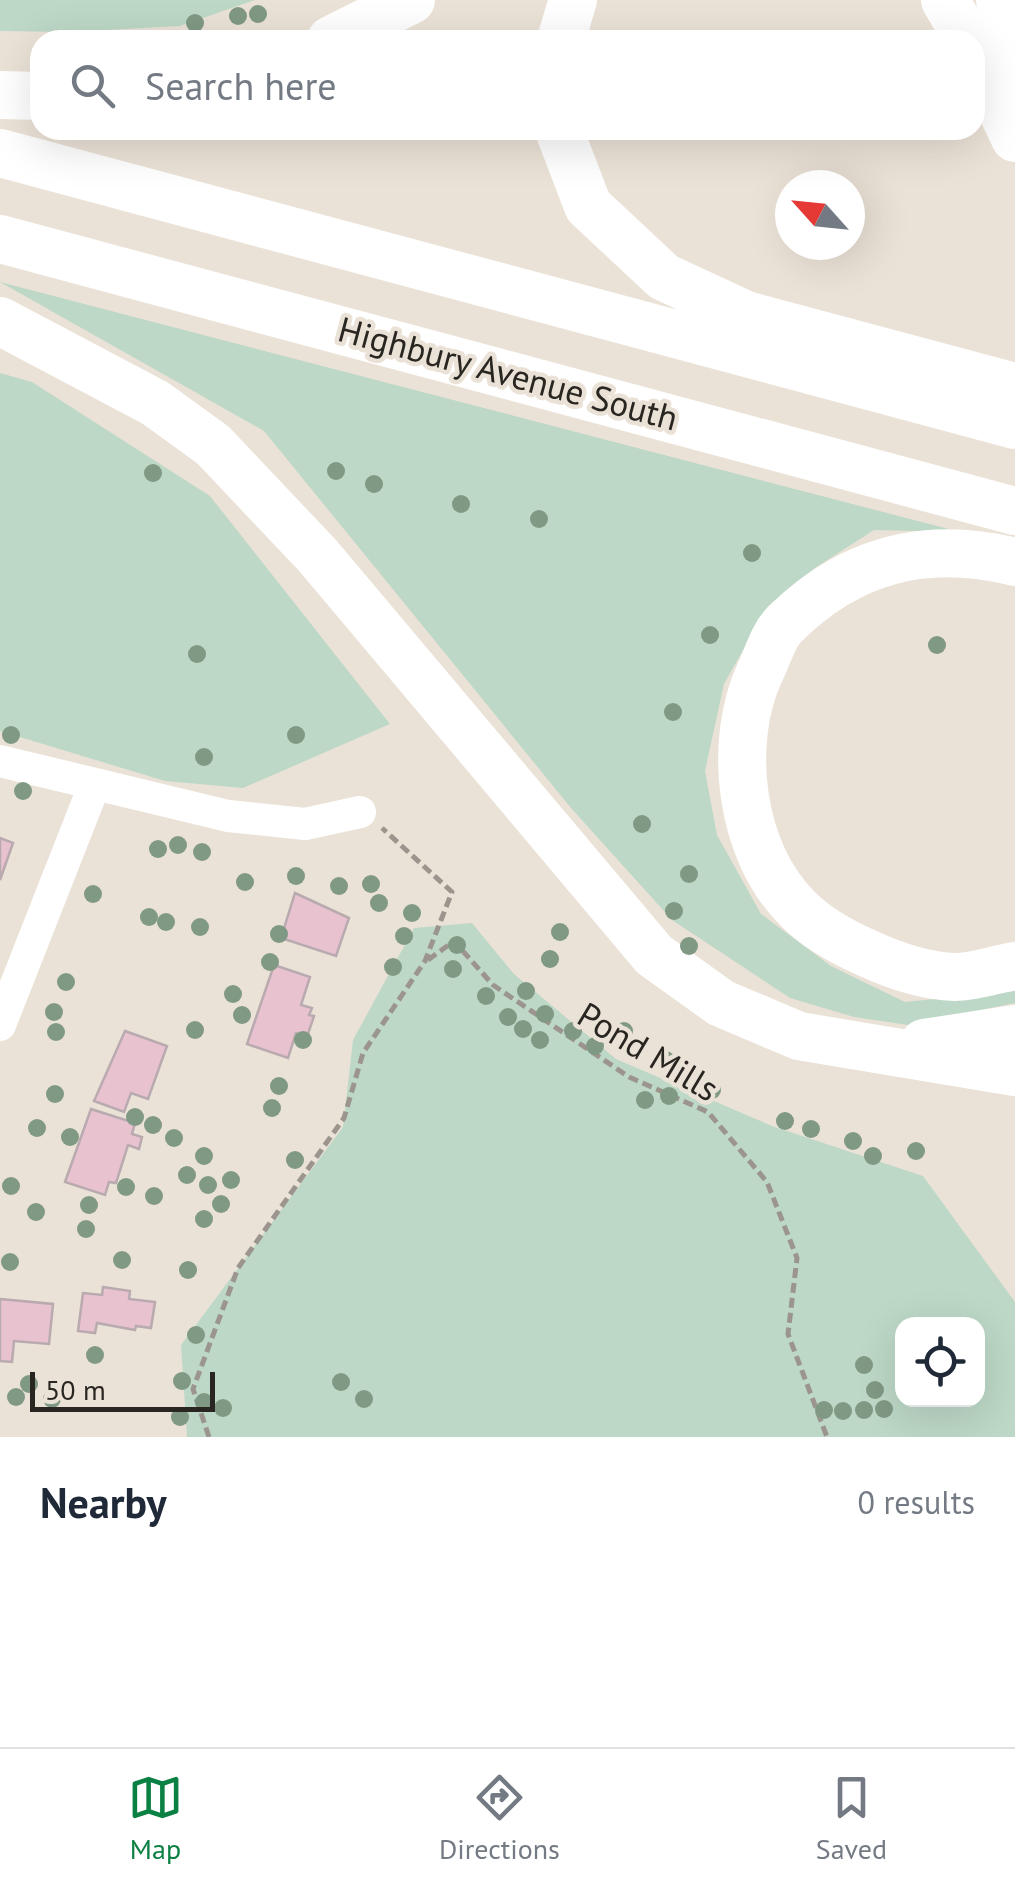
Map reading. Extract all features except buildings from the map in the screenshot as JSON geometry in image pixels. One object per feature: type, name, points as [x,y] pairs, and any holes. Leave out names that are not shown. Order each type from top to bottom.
[{"type":"highway","points":[[351,30],[411,0]]},
{"type":"highway","points":[[564,30],[573,0]]},
{"type":"highway","points":[[945,0],[962,30]]},
{"type":"highway","points":[[985,74],[1015,138]]},
{"type":"highway","points":[[0,95],[30,96]]},
{"type":"highway","points":[[563,140],[588,206],[664,277],[746,314],[1015,387]]},
{"type":"highway","points":[[0,153],[1015,424]]},
{"type":"highway","name":"Highbury Avenue South","points":[[0,239],[1015,511]]},
{"type":"highway","points":[[0,321],[154,403],[213,445],[318,556],[654,955],[722,1003],[798,1036],[1015,1072]]},
{"type":"highway","points":[[1015,562],[945,551],[885,559],[834,586],[782,627],[751,691],[742,758],[749,816],[765,864],[796,908],[810,919],[839,940],[912,970],[958,977],[1015,966]]},
{"type":"highway","points":[[886,1049],[1015,1029]]},
{"type":"main road","points":[[996,0],[1015,102]]},
{"type":"street","points":[[0,761],[228,816],[305,824],[360,812]]},
{"type":"street","points":[[0,1026],[94,786]]},
{"type":"path","points":[[209,1437],[193,1389],[238,1268],[344,1118],[363,1052],[425,961],[452,892],[406,846],[360,812]]},
{"type":"path","name":"Pond Mills","points":[[425,961],[454,941],[493,985],[630,1077],[708,1112],[767,1182],[797,1258],[788,1334],[827,1437]]},
{"type":"green space","points":[[0,0],[255,0],[180,26],[0,31]]},
{"type":"green space","points":[[0,282],[960,532],[874,530],[815,568],[768,606],[724,684],[705,771],[717,835],[761,914],[831,966],[905,1002],[1015,991],[1015,1003],[908,1025],[854,1017],[790,998],[672,920],[571,808],[264,431]]},
{"type":"green space","points":[[0,373],[32,382],[210,496],[390,724],[243,788],[165,781],[0,731]]},
{"type":"green space","points":[[472,923],[514,974],[616,1059],[772,1126],[923,1176],[1015,1302],[1015,1437],[187,1437],[181,1345],[343,1127],[353,1040],[414,928]]}]
